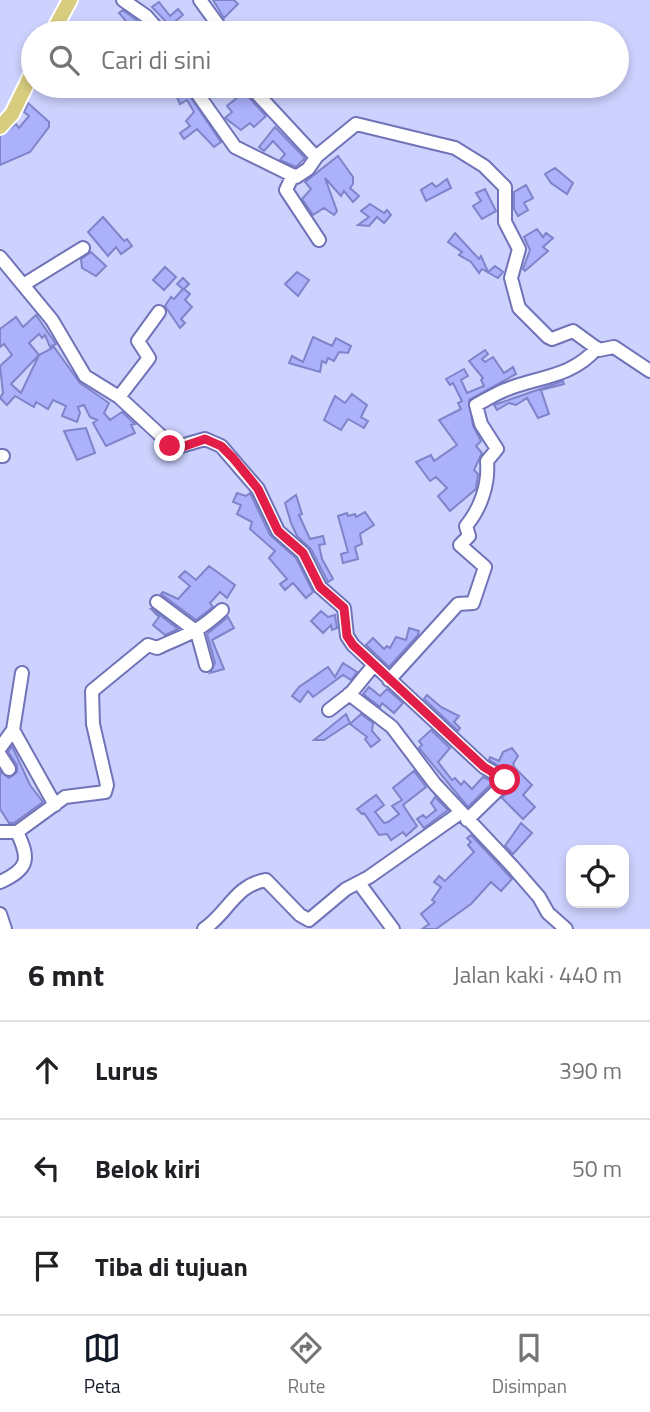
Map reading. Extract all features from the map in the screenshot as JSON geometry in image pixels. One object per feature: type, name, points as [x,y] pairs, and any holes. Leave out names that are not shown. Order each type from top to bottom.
[{"type":"main road","points":[[59,21],[70,0]]},
{"type":"main road","points":[[0,127],[12,114],[21,96]]},
{"type":"street","points":[[123,0],[150,21]]},
{"type":"street","points":[[200,0],[215,21]]},
{"type":"street","points":[[200,98],[238,149],[293,175],[303,173],[317,156],[356,124],[455,148],[484,166],[505,187],[505,222],[519,249],[511,278],[521,314],[552,339],[573,331],[603,351],[614,347],[650,371]]},
{"type":"street","points":[[260,98],[317,156]]},
{"type":"street","points":[[293,175],[286,190],[318,240]]},
{"type":"street","points":[[23,285],[83,248]]},
{"type":"street","points":[[0,257],[52,320],[85,376],[119,397],[174,448],[205,439],[227,452],[258,489],[278,531],[303,553],[320,587],[344,608],[347,636],[373,666],[484,767],[505,779],[504,784],[463,817],[346,889],[309,920],[300,915],[266,880],[256,882],[236,893],[216,920],[204,929]]},
{"type":"street","points":[[119,397],[149,358],[138,341],[159,312]]},
{"type":"street","points":[[389,680],[409,662],[458,604],[473,603],[477,596],[485,567],[460,545],[469,536],[466,526],[478,509],[489,473],[487,461],[497,449],[481,424],[476,405],[505,390],[565,374],[581,365],[597,348]]},
{"type":"street","points":[[157,602],[197,632],[206,665]]},
{"type":"street","points":[[0,832],[17,832],[65,797],[100,795],[107,789],[103,755],[93,724],[94,688],[148,645],[160,647],[168,641],[197,632],[222,610]]},
{"type":"street","points":[[329,710],[349,694],[373,666]]},
{"type":"street","points":[[0,748],[13,730],[22,673]]},
{"type":"street","points":[[349,694],[392,727],[411,756],[463,817],[539,897],[548,913],[566,929]]},
{"type":"street","points":[[0,724],[6,737],[0,741]]},
{"type":"street","points":[[13,730],[55,805]]},
{"type":"street","points":[[0,755],[9,769]]},
{"type":"street","points":[[0,882],[14,875],[26,861],[26,853],[17,832]]},
{"type":"street","points":[[359,883],[393,929]]},
{"type":"street","points":[[0,914],[5,929]]},
{"type":"building","points":[[213,0],[234,0],[238,4],[224,18]]},
{"type":"building","points":[[159,2],[170,16],[178,9],[183,15],[176,21],[165,21],[152,7]]},
{"type":"building","points":[[123,10],[137,21],[126,21],[119,13]]},
{"type":"building","points":[[177,98],[191,98],[221,142],[214,147],[197,129],[184,139],[180,133],[190,126],[186,121],[194,112],[187,100],[180,104]]},
{"type":"building","points":[[237,98],[250,98],[266,116],[254,127],[250,123],[241,130],[225,118],[232,112],[227,106]]},
{"type":"building","points":[[28,103],[49,122],[49,127],[30,152],[0,165],[0,136],[16,124],[19,128],[29,116],[24,112]]},
{"type":"building","points":[[275,127],[305,158],[296,167],[280,160],[285,154],[273,141],[264,151],[259,147]]},
{"type":"building","points":[[338,156],[353,177],[350,188],[359,196],[353,202],[344,191],[341,196],[325,178],[337,211],[334,215],[324,208],[313,215],[302,199],[311,189],[305,182]]},
{"type":"building","points":[[555,168],[573,183],[567,194],[551,183],[545,174]]},
{"type":"building","points":[[447,179],[451,188],[426,201],[421,190],[432,183],[436,187]]},
{"type":"building","points":[[526,185],[533,198],[524,203],[528,210],[518,216],[514,209],[514,192]]},
{"type":"building","points":[[485,189],[496,211],[482,219],[473,206],[481,201],[476,193]]},
{"type":"building","points":[[370,204],[384,213],[387,210],[391,215],[384,223],[377,217],[369,226],[358,225],[369,217],[361,211]]},
{"type":"building","points":[[103,217],[124,241],[127,239],[132,246],[121,254],[116,247],[108,256],[88,232]]},
{"type":"building","points":[[537,229],[543,237],[546,233],[553,238],[543,247],[548,251],[525,271],[523,269],[530,250],[524,237]]},
{"type":"building","points":[[455,233],[479,259],[481,256],[488,272],[495,266],[503,272],[498,278],[482,269],[479,273],[471,262],[459,255],[462,252],[448,242]]},
{"type":"building","points":[[91,252],[106,266],[96,276],[82,268],[81,259]]},
{"type":"building","points":[[165,267],[176,277],[164,290],[153,280]]},
{"type":"building","points":[[297,272],[309,280],[298,296],[285,284]]},
{"type":"building","points":[[183,278],[189,284],[184,289],[190,294],[185,300],[192,307],[181,319],[185,323],[180,328],[165,306],[171,297],[174,299],[183,289],[177,284]]},
{"type":"building","points":[[36,315],[56,344],[50,347],[45,335],[42,338],[39,334],[29,343],[39,355],[54,347],[80,383],[109,403],[104,413],[110,420],[122,412],[135,424],[131,425],[135,433],[106,446],[93,423],[97,420],[90,417],[84,405],[78,407],[80,413],[77,422],[62,416],[66,406],[53,400],[48,409],[36,402],[34,407],[15,396],[7,405],[0,398],[3,393],[0,366],[12,355],[4,344],[0,347],[0,329],[16,317],[23,327]],"holes":[[[39,355],[21,393],[11,384]]]},
{"type":"building","points":[[313,337],[332,346],[336,338],[351,346],[348,353],[339,352],[334,361],[328,358],[326,363],[322,361],[320,372],[289,363],[292,356],[303,362]]},
{"type":"building","points":[[485,350],[488,354],[482,359],[485,362],[493,357],[504,373],[513,367],[516,374],[469,400],[473,426],[481,441],[476,446],[482,453],[474,470],[478,474],[476,489],[450,511],[438,496],[447,488],[436,477],[430,481],[416,462],[431,455],[434,461],[457,445],[439,420],[461,409],[458,403],[462,401],[453,383],[450,385],[446,379],[464,369],[468,376],[461,380],[467,393],[484,386],[481,380],[483,378],[469,361]]},
{"type":"building","points":[[563,381],[564,384],[541,390],[549,414],[538,418],[527,398],[516,405],[509,403],[497,410],[494,405]]},
{"type":"building","points":[[352,394],[367,405],[361,417],[368,421],[364,428],[348,419],[341,430],[324,420],[335,396],[345,403]]},
{"type":"building","points":[[86,428],[95,453],[77,460],[64,431]]},
{"type":"building","points":[[237,493],[246,496],[250,493],[270,535],[296,558],[313,592],[306,598],[293,583],[285,590],[280,584],[287,579],[269,558],[275,551],[250,529],[252,522],[237,514],[241,505],[233,502]]},
{"type":"building","points":[[296,495],[302,514],[299,515],[310,539],[323,536],[325,544],[319,545],[322,559],[333,579],[328,582],[311,549],[297,536],[291,523],[285,503]]},
{"type":"building","points":[[365,512],[374,525],[360,534],[362,544],[355,547],[358,559],[343,563],[341,554],[348,552],[338,516],[347,513],[348,516],[355,514],[356,517]]},
{"type":"building","points":[[209,566],[235,585],[227,598],[220,592],[210,603],[213,607],[196,620],[161,594],[163,592],[178,599],[190,586],[179,577],[185,571],[196,580]]},
{"type":"building","points":[[151,609],[178,629],[165,635],[153,625],[159,617]]},
{"type":"building","points":[[321,611],[328,617],[335,615],[337,628],[332,630],[331,625],[323,633],[311,621]]},
{"type":"building","points":[[228,617],[234,628],[212,640],[224,669],[210,673],[215,663],[207,634]]},
{"type":"building","points":[[409,628],[419,631],[418,635],[389,667],[366,645],[373,638],[384,649],[387,646],[390,648],[396,637],[406,640]]},
{"type":"building","points":[[343,663],[357,672],[351,680],[343,675],[313,697],[308,691],[300,702],[292,696],[299,687],[328,667],[335,677]]},
{"type":"building","points":[[369,687],[380,696],[387,689],[403,703],[394,713],[382,703],[380,707],[363,694]]},
{"type":"building","points":[[427,695],[441,707],[459,716],[454,722],[460,728],[458,731],[424,699]]},
{"type":"building","points":[[346,714],[350,723],[324,740],[314,740]]},
{"type":"building","points":[[361,714],[373,723],[372,731],[380,740],[371,747],[365,739],[367,737],[350,724]]},
{"type":"building","points":[[431,730],[450,748],[438,762],[452,780],[455,778],[461,785],[464,781],[472,789],[483,777],[493,782],[468,807],[419,748],[422,745],[419,741]]},
{"type":"building","points":[[12,746],[30,785],[43,802],[14,823],[9,823],[0,809],[0,771],[9,778],[17,772],[17,765],[8,752]]},
{"type":"building","points":[[512,748],[518,756],[513,764],[515,768],[532,785],[523,795],[535,807],[523,819],[502,798],[512,786],[513,775],[489,760],[490,757],[499,761],[503,752]]},
{"type":"building","points":[[414,771],[426,787],[403,805],[417,826],[406,836],[403,832],[391,840],[387,834],[379,835],[364,813],[357,809],[376,795],[384,805],[375,812],[384,823],[388,822],[399,814],[392,806],[402,800],[393,788]]},
{"type":"building","points":[[435,797],[448,810],[424,828],[417,819],[423,815],[426,818],[436,810],[431,803]]},
{"type":"building","points":[[521,823],[532,833],[513,854],[505,846]]},
{"type":"building","points":[[471,835],[512,879],[501,891],[491,882],[471,904],[436,929],[422,929],[429,924],[421,914],[435,902],[432,900],[441,887],[434,882],[439,876],[445,881],[474,852],[468,845],[471,842],[467,838]]},
{"type":"route","points":[[170,446],[179,448],[205,439],[221,446],[250,483],[258,489],[278,531],[303,553],[320,587],[344,608],[347,636],[353,645],[484,767],[505,780]]}]
